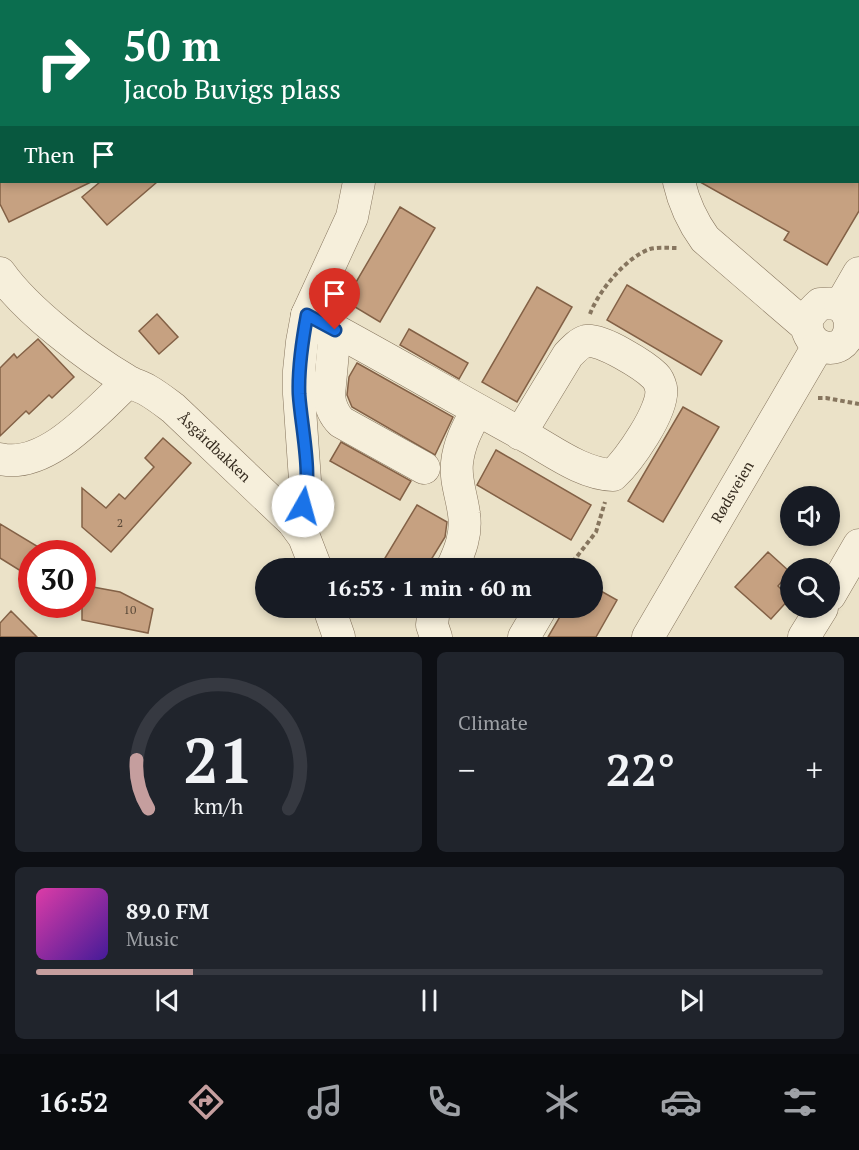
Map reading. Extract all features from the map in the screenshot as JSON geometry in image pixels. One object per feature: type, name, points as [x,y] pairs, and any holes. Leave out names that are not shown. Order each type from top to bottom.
[{"type":"street","points":[[293,522],[306,495],[298,371],[307,315],[352,217],[359,183]]},
{"type":"street","points":[[679,183],[684,202],[695,224],[705,239],[721,255],[744,271],[778,282],[832,325]]},
{"type":"street","name":"Åsgårdbakken","points":[[0,273],[22,298],[97,361],[173,408],[293,522],[304,537],[312,558]]},
{"type":"street","name":"Rødsveien","points":[[648,637],[832,325],[859,273]]},
{"type":"street","points":[[307,315],[520,434],[602,475],[612,475],[635,448],[658,409],[661,400],[661,386],[650,372],[614,350],[604,344],[586,341],[568,355],[520,434]]},
{"type":"street","points":[[335,330],[329,395],[334,415],[341,422],[424,468]]},
{"type":"street","points":[[0,459],[25,460],[51,449],[128,382]]},
{"type":"street","points":[[456,558],[465,526],[456,464],[464,433],[477,410]]},
{"type":"street","points":[[840,578],[859,545]]},
{"type":"street","points":[[332,618],[339,637]]},
{"type":"street","points":[[433,618],[432,625],[436,637]]},
{"type":"street","points":[[524,637],[536,618]]},
{"type":"street","points":[[804,637],[816,618]]},
{"type":"path","points":[[586,341],[587,321],[592,310],[608,283],[621,268],[651,249],[686,247]]},
{"type":"path","points":[[818,398],[859,404]]},
{"type":"path","points":[[576,558],[596,532],[612,475]]},
{"type":"building","points":[[0,183],[89,183],[9,222],[0,204]]},
{"type":"building","points":[[99,183],[156,183],[107,225],[82,197]]},
{"type":"building","points":[[702,183],[859,183],[859,211],[827,265],[784,240],[789,232]]},
{"type":"building","points":[[400,207],[435,228],[380,322],[345,301]]},
{"type":"building","points":[[627,285],[722,341],[701,375],[607,320]]},
{"type":"building","points":[[537,287],[572,307],[517,402],[482,382]]},
{"type":"building","points":[[157,314],[178,337],[159,354],[139,331]]},
{"type":"building","points":[[409,329],[468,363],[459,379],[400,345]]},
{"type":"building","points":[[38,339],[74,377],[52,398],[49,395],[29,414],[26,411],[0,436],[0,368],[14,354],[17,358]]},
{"type":"building","points":[[357,363],[453,417],[435,455],[352,407],[347,395],[349,377]]},
{"type":"building","points":[[683,407],[719,427],[663,522],[628,501]]},
{"type":"building","points":[[163,438],[191,463],[111,552],[82,527],[82,488],[106,508],[119,494],[125,499],[154,467],[145,458]]},
{"type":"building","points":[[341,442],[411,481],[400,500],[330,461]]},
{"type":"building","points":[[496,450],[591,505],[571,540],[477,485]]},
{"type":"building","points":[[417,505],[447,522],[445,537],[432,558],[385,558]]},
{"type":"building","points":[[0,524],[27,540],[18,540],[18,569],[0,558]]},
{"type":"building","points":[[768,552],[780,563],[778,586],[780,588],[780,609],[771,619],[735,587]]},
{"type":"building","points":[[96,588],[120,592],[153,609],[148,633],[82,620],[82,618],[96,618]]},
{"type":"building","points":[[603,592],[617,600],[596,637],[548,637],[559,618],[603,618]]},
{"type":"building","points":[[11,611],[37,637],[0,637],[0,623]]},
{"type":"route","points":[[303,506],[306,495],[306,476],[298,371],[307,315],[335,330]]}]
